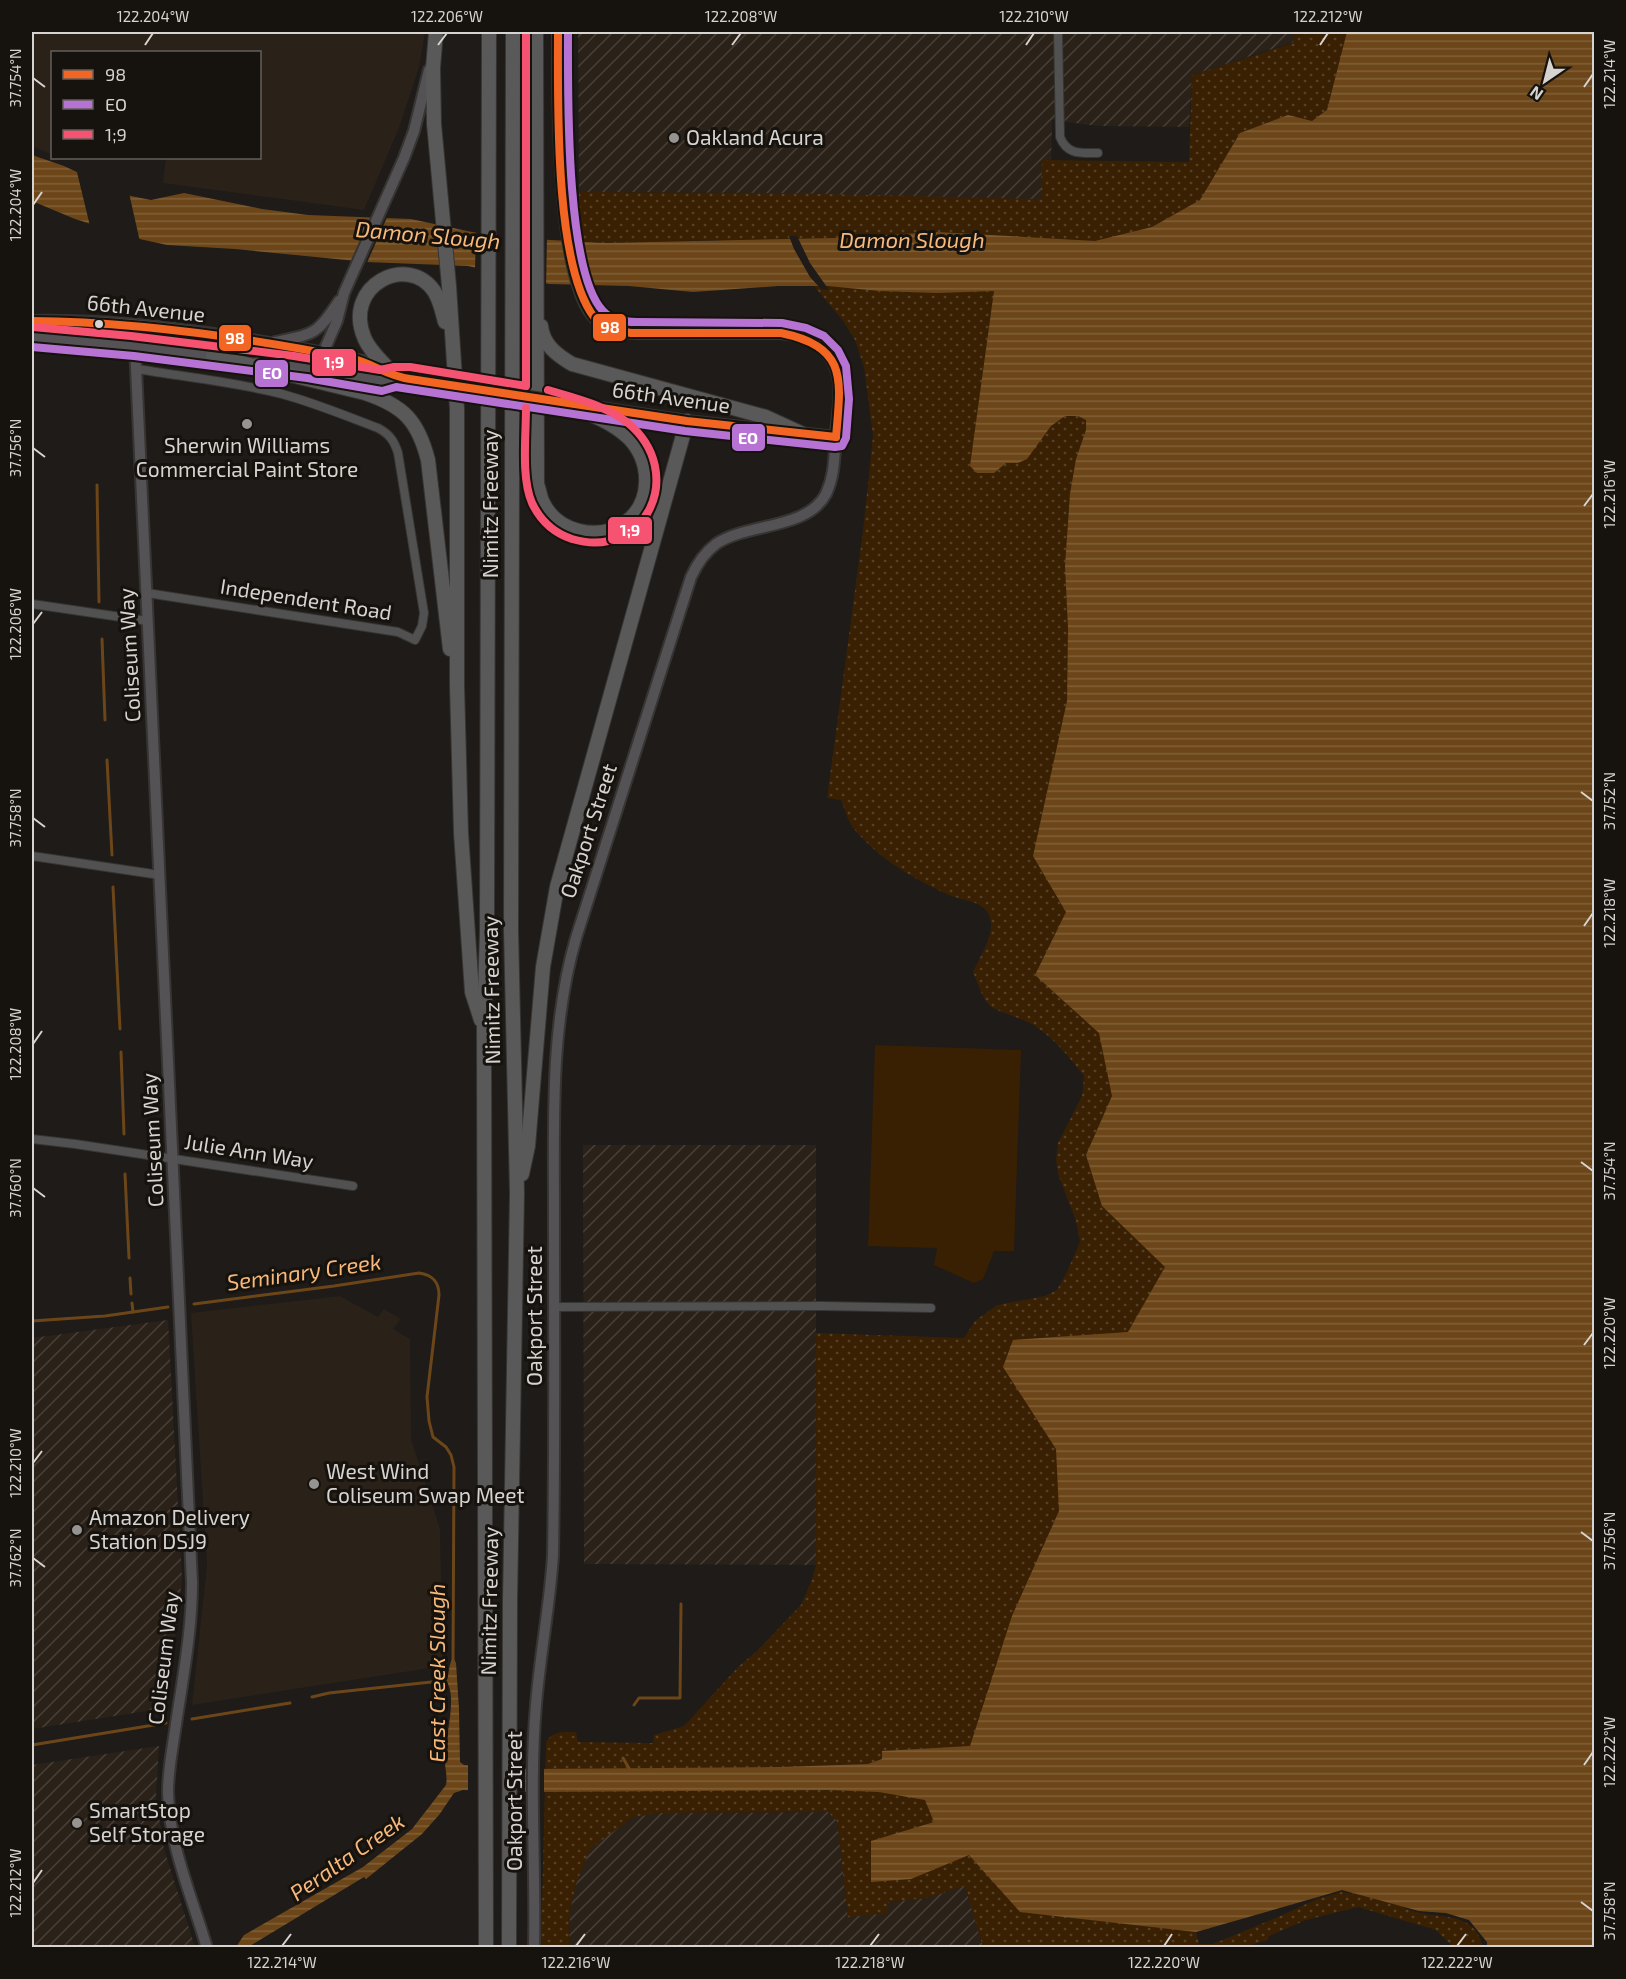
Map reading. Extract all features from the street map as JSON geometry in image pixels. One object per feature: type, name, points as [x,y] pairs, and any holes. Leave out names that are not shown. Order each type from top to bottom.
[{"type":"highway","points":[[436,32],[433,68],[434,105],[457,410],[457,685],[460,834],[472,992],[484,1029]]},
{"type":"highway","name":"Nimitz Freeway","points":[[486,1947],[484,1029],[488,919],[489,32]]},
{"type":"highway","name":"Nimitz Freeway","points":[[510,1947],[510,1612],[517,1193],[512,930],[513,32]]},
{"type":"highway","points":[[536,32],[537,484],[542,502],[555,519],[570,528],[588,533],[605,532],[625,523],[637,510],[645,493],[647,476],[639,451],[628,437],[602,419],[556,401]]},
{"type":"highway","points":[[395,376],[368,345],[360,323],[359,309],[364,297],[372,286],[384,278],[410,275],[423,281],[434,290],[440,302],[453,354]]},
{"type":"highway","points":[[536,297],[542,334],[548,346],[558,356],[572,364],[766,417],[803,434]]},
{"type":"highway","points":[[213,356],[365,393],[399,408],[412,420],[420,433],[428,460],[449,642],[457,685]]},
{"type":"highway","points":[[517,1193],[528,1146],[543,967],[556,887],[687,421]]},
{"type":"street","points":[[269,343],[315,332],[321,327],[344,293],[414,131],[436,32]]},
{"type":"street","name":"Oakport Street","points":[[534,1947],[536,1704],[550,1600],[553,1554],[555,1083],[564,982],[579,927],[691,577],[706,552],[717,543],[804,514],[824,497],[834,467],[839,379],[835,364],[825,351],[814,341],[799,335],[620,332],[595,318],[581,295],[568,231],[560,132],[558,32]]},
{"type":"street","points":[[1058,32],[1060,137],[1068,150],[1077,153],[1098,153]]},
{"type":"street","points":[[321,370],[323,353],[337,321],[344,293]]},
{"type":"street","name":"66th Avenue","points":[[32,321],[67,320],[136,325],[269,343],[374,363],[395,376],[687,421],[836,437]]},
{"type":"street","name":"Coliseum Way","points":[[136,325],[135,346],[192,1583],[189,1636],[168,1790],[174,1839],[207,1947]]},
{"type":"street","name":"66th Avenue","points":[[32,337],[135,346],[321,370],[383,381],[395,376]]},
{"type":"street","name":"Independent Road","points":[[137,369],[281,394],[357,420],[387,434],[394,441],[398,453],[424,613],[422,626],[415,640],[398,632],[147,593]]},
{"type":"street","points":[[32,604],[148,621]]},
{"type":"street","points":[[32,856],[160,875]]},
{"type":"street","name":"Julie Ann Way","points":[[32,1139],[353,1186]]},
{"type":"street","points":[[554,1307],[931,1308]]},
{"type":"shaded area","points":[[32,32],[425,32],[419,67],[399,128],[364,210],[163,183],[166,159],[261,159],[261,51],[51,51],[51,155],[32,146]]},
{"type":"shaded area","points":[[578,32],[1294,32],[1294,42],[1192,75],[1189,127],[1098,126],[1052,120],[1050,210],[780,193],[579,192]]},
{"type":"shaded area","points":[[1294,32],[1594,32],[1594,1947],[1487,1947],[1487,1942],[1469,1920],[1446,1913],[1419,1911],[1404,1907],[1414,1912],[1450,1917],[1470,1925],[1478,1934],[1483,1947],[1453,1947],[1436,1930],[1358,1907],[1306,1920],[1269,1936],[1268,1940],[1244,1947],[983,1947],[965,1886],[927,1898],[888,1902],[888,1913],[848,1917],[837,1821],[828,1812],[659,1813],[633,1817],[590,1849],[576,1884],[570,1910],[569,1947],[541,1948],[546,1742],[552,1735],[559,1732],[576,1732],[578,1742],[653,1743],[654,1735],[684,1726],[739,1666],[757,1651],[801,1605],[816,1565],[816,1333],[964,1338],[975,1321],[997,1305],[1045,1296],[1057,1290],[1080,1242],[1076,1221],[1058,1174],[1056,1159],[1058,1143],[1082,1096],[1084,1076],[1062,1049],[1042,1031],[1030,1023],[992,1007],[984,998],[973,972],[987,944],[991,929],[986,910],[982,906],[949,895],[923,882],[886,859],[854,829],[841,800],[827,798],[863,531],[873,436],[864,367],[855,340],[843,321],[805,275],[719,240],[605,243],[579,241],[579,192],[780,193],[1041,199],[1042,160],[1189,162],[1192,75],[1293,43]],"holes":[[[1342,1890],[1355,1894],[1341,1892],[1317,1899],[1213,1944],[1199,1944],[1196,1932]]]},
{"type":"shaded area","points":[[875,1045],[1021,1050],[1014,1251],[994,1251],[983,1279],[974,1283],[934,1265],[937,1248],[868,1246]]},
{"type":"shaded area","points":[[583,1145],[816,1145],[816,1565],[584,1564]]},
{"type":"shaded area","name":"West Wind Coliseum Swap Meet","points":[[340,1296],[378,1317],[384,1309],[401,1319],[393,1329],[410,1339],[411,1439],[440,1529],[443,1666],[192,1705],[207,1565],[191,1313]]},
{"type":"shaded area","name":"Amazon Delivery Station DSJ9","points":[[168,1320],[182,1580],[166,1708],[32,1729],[32,1338]]},
{"type":"shaded area","points":[[159,1746],[156,1797],[164,1849],[195,1947],[32,1947],[32,1765]]},
{"type":"shaded area","points":[[828,1812],[837,1820],[848,1917],[888,1912],[888,1902],[927,1898],[965,1886],[983,1947],[569,1948],[570,1910],[576,1884],[590,1848],[633,1817],[659,1813]]},
{"type":"water","name":"Damon Slough","points":[[1347,32],[1594,32],[1594,1947],[1487,1947],[1487,1942],[1469,1920],[1446,1913],[1419,1911],[1342,1890],[1196,1932],[1020,1912],[969,1855],[911,1879],[871,1882],[871,1841],[934,1822],[925,1800],[879,1792],[463,1790],[454,1793],[422,1834],[366,1879],[364,1877],[248,1947],[236,1947],[244,1935],[363,1867],[412,1829],[446,1785],[445,1757],[451,1696],[446,1681],[453,1658],[456,1663],[460,1762],[464,1765],[531,1769],[868,1764],[882,1759],[882,1751],[970,1746],[1012,1616],[1059,1511],[1056,1449],[1003,1367],[1013,1340],[1128,1332],[1165,1267],[1102,1206],[1086,1155],[1112,1096],[1099,1033],[1035,975],[1066,912],[1033,856],[1067,701],[1068,628],[1065,566],[1070,494],[1076,459],[1086,430],[1086,420],[1078,416],[1065,416],[1051,426],[1027,459],[1018,463],[1006,463],[994,473],[977,473],[970,466],[994,291],[937,293],[828,286],[778,286],[693,292],[629,286],[549,284],[468,266],[366,262],[235,249],[167,245],[135,238],[75,219],[32,201],[32,155],[64,166],[126,195],[151,200],[184,193],[262,209],[308,215],[411,219],[472,232],[515,238],[605,243],[837,238],[937,232],[1095,241],[1152,227],[1200,200],[1240,133],[1288,115],[1312,121],[1327,110]]},
{"type":"pier","points":[[76,168],[129,193],[140,242],[90,226]]},
{"type":"pier","points":[[373,215],[388,215],[366,265],[352,263]]},
{"type":"pier","points":[[476,229],[528,235],[527,282],[475,271]]},
{"type":"pier","points":[[533,235],[547,236],[546,287],[532,283]]},
{"type":"pier","points":[[789,236],[797,236],[810,263],[829,290],[821,289],[810,277]]},
{"type":"pier","points":[[562,237],[577,238],[583,273],[589,289],[571,288]]},
{"type":"pier","points":[[468,1763],[525,1766],[525,1795],[468,1793]]},
{"type":"pier","points":[[531,1766],[544,1766],[544,1795],[530,1795]]},
{"type":"waterway","points":[[97,485],[99,602]]},
{"type":"waterway","points":[[102,639],[105,720]]},
{"type":"waterway","points":[[107,760],[112,855]]},
{"type":"waterway","points":[[113,887],[120,1029]]},
{"type":"waterway","points":[[121,1052],[124,1134]]},
{"type":"waterway","points":[[125,1174],[129,1258]]},
{"type":"waterway","name":"East Creek Slough","points":[[194,1304],[419,1273],[428,1275],[434,1280],[438,1286],[439,1295],[427,1397],[433,1437],[446,1447],[454,1467],[453,1662]]},
{"type":"waterway","points":[[130,1278],[131,1294]]},
{"type":"waterway","points":[[132,1303],[133,1312]]},
{"type":"waterway","name":"Seminary Creek","points":[[32,1321],[105,1316],[168,1307]]},
{"type":"waterway","points":[[634,1705],[639,1698],[680,1698],[681,1604]]},
{"type":"waterway","points":[[312,1697],[329,1693],[450,1680]]},
{"type":"waterway","points":[[192,1719],[290,1703]]},
{"type":"waterway","points":[[32,1745],[166,1723]]},
{"type":"waterway","points":[[623,1758],[630,1770]]},
{"type":"transit line","name":"1;9","points":[[33,327],[131,336],[294,356],[380,370],[410,367],[526,386],[526,32]]},
{"type":"transit line","name":"98","points":[[558,32],[559,138],[565,222],[581,293],[594,317],[611,328],[631,333],[781,333],[803,339],[819,347],[836,368],[839,398],[836,437]]},
{"type":"transit line","name":"EO","points":[[32,347],[134,356],[307,378],[382,391],[396,387],[685,431],[842,446],[846,438],[849,399],[846,366],[838,350],[824,336],[806,328],[782,323],[633,322],[614,318],[603,311],[591,290],[582,259],[575,220],[569,135],[568,32]]},
{"type":"transit line","name":"98","points":[[32,321],[112,324],[231,337],[350,358],[410,379],[687,421],[836,437]]},
{"type":"transit line","name":"1;9","points":[[526,408],[526,482],[532,503],[543,520],[572,539],[598,542],[621,537],[638,525],[650,508],[656,487],[655,465],[646,443],[628,423],[610,411],[548,390]]},
{"type":"place","name":"Oakland Acura","points":[[674,138]]},
{"type":"place","name":"Sherwin Williams Commercial Paint Store","points":[[247,424]]},
{"type":"place","name":"West Wind Coliseum Swap Meet","points":[[314,1484]]},
{"type":"place","name":"Amazon Delivery Station DSJ9","points":[[77,1530]]},
{"type":"place","name":"SmartStop Self Storage","points":[[77,1823]]},
{"type":"water label","name":"Peralta Creek","points":[[347,1857]]}]
